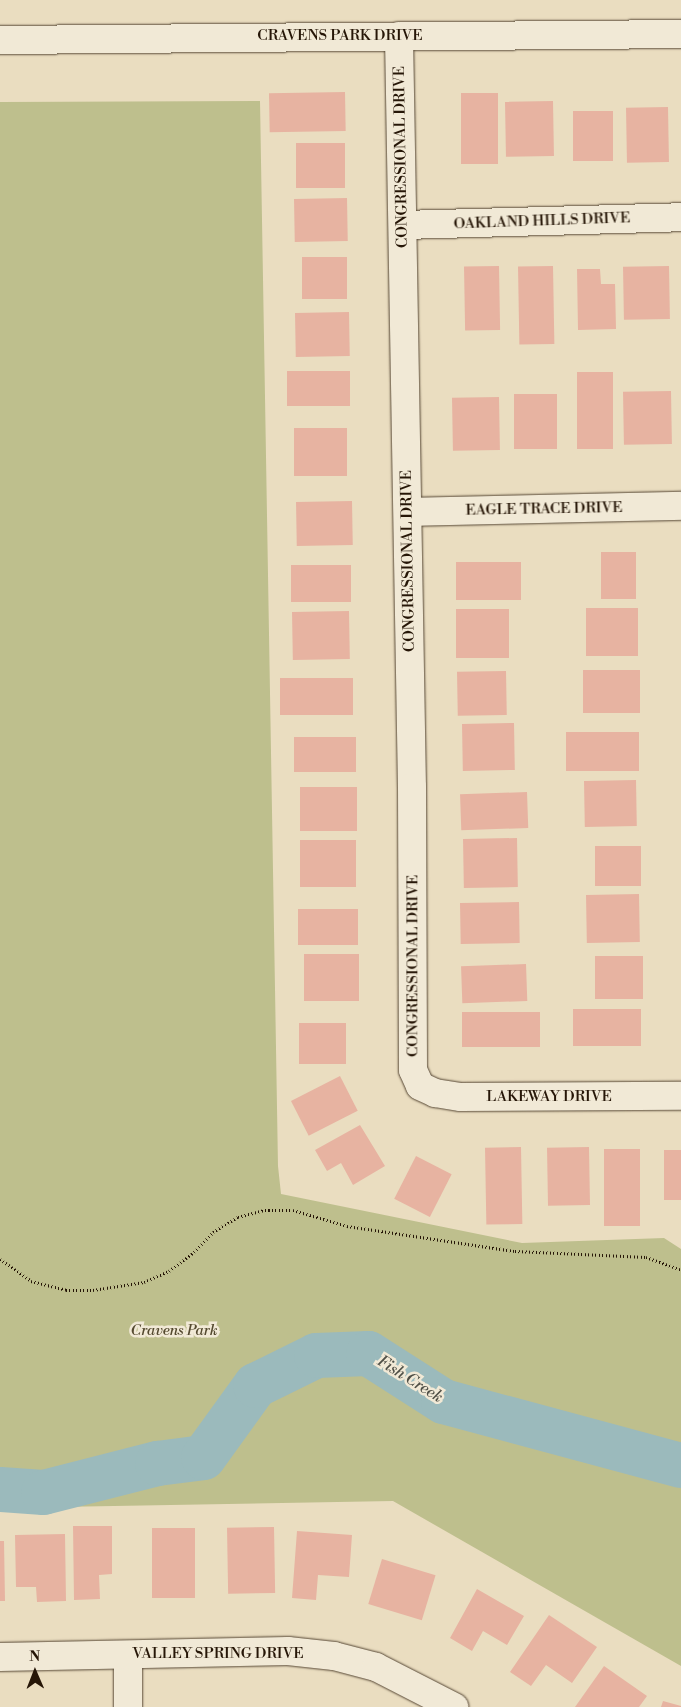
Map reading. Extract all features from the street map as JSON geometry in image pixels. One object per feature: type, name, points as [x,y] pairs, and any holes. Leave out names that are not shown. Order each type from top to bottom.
[{"type":"street","name":"CRAVENS PARK DRIVE","points":[[0,40],[681,34]]},
{"type":"street","name":"CONGRESSIONAL DRIVE","points":[[399,36],[412,787],[413,1070],[420,1086]]},
{"type":"street","name":"OAKLAND HILLS DRIVE","points":[[402,225],[681,218]]},
{"type":"street","name":"EAGLE TRACE DRIVE","points":[[408,512],[681,506]]},
{"type":"street","name":"LAKEWAY DRIVE","points":[[420,1086],[434,1093],[461,1097],[681,1096]]},
{"type":"street","name":"VALLEY SPRING DRIVE","points":[[0,1657],[297,1652],[334,1656],[376,1667],[421,1698],[454,1707]]},
{"type":"street","points":[[128,1655],[128,1707]]},
{"type":"path","points":[[0,1259],[31,1281],[66,1290],[94,1290],[144,1282],[170,1271],[194,1252],[214,1232],[238,1217],[265,1210],[293,1210],[347,1226],[515,1251],[646,1257],[681,1270]]},
{"type":"green space","name":"Cravens Park","points":[[260,101],[278,1166],[281,1194],[522,1243],[664,1238],[681,1249],[681,1666],[393,1501],[0,1508],[0,102]]},
{"type":"building","points":[[345,92],[346,131],[270,132],[269,93]]},
{"type":"building","points":[[461,93],[498,93],[498,164],[461,164]]},
{"type":"building","points":[[553,101],[554,156],[506,157],[505,102]]},
{"type":"building","points":[[668,107],[669,162],[627,163],[626,108]]},
{"type":"building","points":[[573,111],[613,111],[613,161],[573,161]]},
{"type":"building","points":[[296,143],[345,143],[345,188],[296,188]]},
{"type":"building","points":[[347,198],[348,241],[295,242],[294,199]]},
{"type":"building","points":[[302,257],[347,257],[347,299],[302,299]]},
{"type":"building","points":[[499,266],[500,330],[465,331],[464,267]]},
{"type":"building","points":[[553,266],[554,344],[519,345],[518,267]]},
{"type":"building","points":[[669,266],[670,319],[624,320],[623,267]]},
{"type":"building","points":[[577,269],[600,269],[601,284],[615,284],[616,329],[578,330]]},
{"type":"building","points":[[349,312],[350,356],[296,357],[295,313]]},
{"type":"building","points":[[287,371],[350,371],[350,406],[287,406]]},
{"type":"building","points":[[577,372],[613,372],[613,449],[577,449]]},
{"type":"building","points":[[671,391],[672,444],[624,445],[623,392]]},
{"type":"building","points":[[514,394],[557,394],[557,449],[514,449]]},
{"type":"building","points":[[499,397],[500,450],[453,451],[452,398]]},
{"type":"building","points":[[294,428],[347,428],[347,476],[294,476]]},
{"type":"building","points":[[352,501],[353,545],[297,546],[296,502]]},
{"type":"building","points":[[601,552],[636,552],[636,599],[601,599]]},
{"type":"building","points":[[456,562],[521,562],[521,600],[456,600]]},
{"type":"building","points":[[291,565],[351,565],[351,602],[291,602]]},
{"type":"building","points":[[586,608],[638,608],[638,656],[586,656]]},
{"type":"building","points":[[456,609],[509,609],[509,658],[456,658]]},
{"type":"building","points":[[349,611],[350,659],[293,660],[292,612]]},
{"type":"building","points":[[583,670],[640,670],[640,713],[583,713]]},
{"type":"building","points":[[506,671],[507,715],[458,716],[457,672]]},
{"type":"building","points":[[280,678],[353,678],[353,715],[280,715]]},
{"type":"building","points":[[514,723],[515,770],[463,771],[462,724]]},
{"type":"building","points":[[566,732],[639,732],[639,771],[566,771]]},
{"type":"building","points":[[294,737],[356,737],[356,772],[294,772]]},
{"type":"building","points":[[636,780],[637,826],[585,827],[584,781]]},
{"type":"building","points":[[300,787],[357,787],[357,831],[300,831]]},
{"type":"building","points":[[527,792],[528,828],[461,830],[460,794]]},
{"type":"building","points":[[517,838],[518,887],[464,888],[463,839]]},
{"type":"building","points":[[300,840],[356,840],[356,887],[300,887]]},
{"type":"building","points":[[595,846],[641,846],[641,886],[595,886]]},
{"type":"building","points":[[639,894],[640,942],[587,943],[586,895]]},
{"type":"building","points":[[519,902],[520,943],[461,944],[460,903]]},
{"type":"building","points":[[298,909],[358,909],[358,945],[298,945]]},
{"type":"building","points":[[304,954],[359,954],[359,1001],[304,1001]]},
{"type":"building","points":[[595,956],[643,956],[643,999],[595,999]]},
{"type":"building","points":[[526,964],[527,1001],[462,1003],[461,966]]},
{"type":"building","points":[[573,1009],[641,1009],[641,1046],[573,1046]]},
{"type":"building","points":[[462,1012],[540,1012],[540,1047],[462,1047]]},
{"type":"building","points":[[299,1023],[346,1023],[346,1064],[299,1064]]},
{"type":"building","points":[[340,1076],[358,1111],[309,1136],[291,1101]]},
{"type":"building","points":[[360,1125],[385,1166],[353,1185],[341,1163],[327,1171],[315,1150]]},
{"type":"building","points":[[521,1147],[522,1224],[486,1225],[485,1148]]},
{"type":"building","points":[[589,1147],[590,1205],[548,1206],[547,1148]]},
{"type":"building","points":[[604,1149],[640,1149],[640,1226],[604,1226]]},
{"type":"building","points":[[664,1150],[681,1150],[681,1200],[664,1200]]},
{"type":"building","points":[[416,1156],[452,1174],[430,1217],[394,1199]]},
{"type":"building","points":[[73,1526],[112,1526],[112,1574],[99,1575],[100,1599],[74,1600]]},
{"type":"building","points":[[274,1527],[275,1593],[228,1594],[227,1528]]},
{"type":"building","points":[[152,1528],[195,1528],[195,1598],[152,1598]]},
{"type":"building","points":[[297,1531],[352,1535],[349,1577],[318,1575],[316,1600],[292,1598]]},
{"type":"building","points":[[65,1534],[66,1601],[37,1602],[36,1587],[16,1587],[15,1535]]},
{"type":"building","points":[[0,1541],[4,1541],[5,1601],[0,1601]]},
{"type":"building","points":[[382,1559],[436,1575],[422,1620],[368,1604]]},
{"type":"building","points":[[477,1589],[524,1616],[507,1645],[483,1631],[472,1651],[450,1638]]},
{"type":"building","points":[[549,1615],[597,1647],[572,1683],[546,1665],[531,1686],[510,1672]]},
{"type":"building","points":[[604,1666],[647,1696],[639,1707],[575,1707]]},
{"type":"building","points":[[663,1701],[681,1706],[681,1707],[661,1707]]},
{"type":"waterway","name":"Fish Creek","points":[[0,1489],[43,1492],[157,1463],[203,1457],[255,1385],[316,1355],[368,1353],[443,1401],[681,1465]]}]
